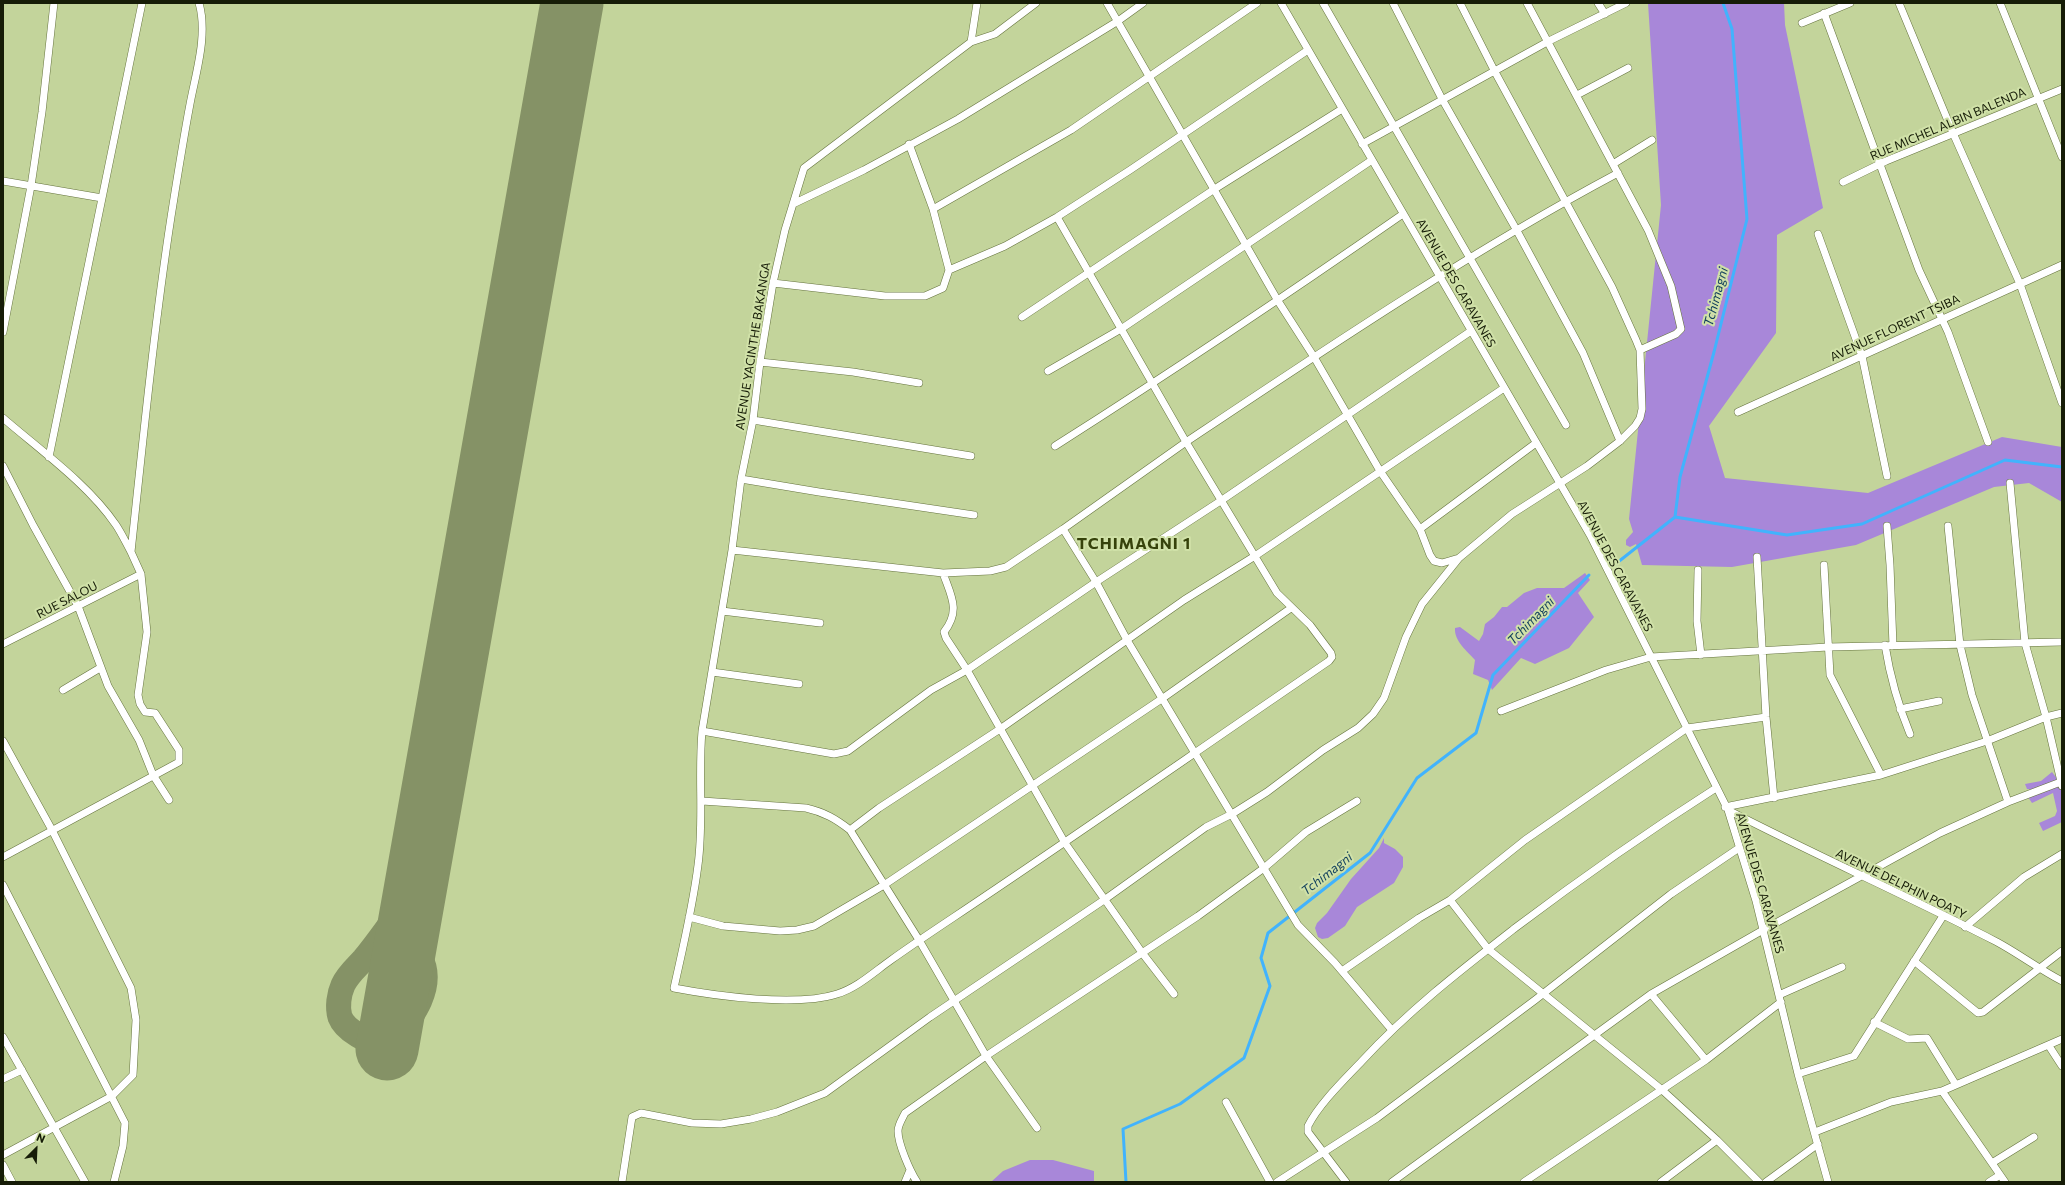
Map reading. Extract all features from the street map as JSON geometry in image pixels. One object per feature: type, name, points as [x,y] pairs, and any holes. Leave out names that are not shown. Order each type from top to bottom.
[{"type":"street","points":[[3,332],[31,186],[42,112],[54,3]]},
{"type":"street","points":[[49,457],[142,3]]},
{"type":"street","points":[[130,552],[166,249],[179,168],[200,58],[203,23],[199,3]]},
{"type":"street","points":[[978,3],[971,42],[995,34],[1036,3]]},
{"type":"street","points":[[1107,3],[1278,301],[1314,357],[1380,470],[1420,529],[1434,561],[1442,563],[1459,558]]},
{"type":"street","points":[[793,204],[864,170],[909,144],[958,120],[1118,21],[1143,3]]},
{"type":"street","points":[[933,209],[1071,130],[1257,3]]},
{"type":"street","name":"AVENUE DES CARAVANES","points":[[1281,3],[1590,535],[1727,808],[1763,930],[1798,1074],[1828,1182]]},
{"type":"street","points":[[1323,3],[1468,258],[1566,425]]},
{"type":"street","points":[[1393,3],[1442,99],[1516,229],[1583,353],[1620,441]]},
{"type":"street","points":[[622,1182],[632,1118],[636,1114],[692,1123],[721,1124],[751,1120],[800,1104],[825,1093],[955,1000],[1104,900],[1206,827],[1232,814],[1267,792],[1323,750],[1358,728],[1373,714],[1384,698],[1406,637],[1422,604],[1459,558],[1512,514],[1587,466],[1620,441],[1635,426],[1640,418],[1642,398],[1640,350],[1612,287],[1495,72],[1460,3]]},
{"type":"street","points":[[1527,3],[1648,230],[1671,286],[1681,321],[1681,329],[1676,334],[1640,350]]},
{"type":"street","points":[[1598,3],[1605,14]]},
{"type":"street","points":[[1362,144],[1442,99],[1626,3]]},
{"type":"street","points":[[1802,23],[1848,3]]},
{"type":"street","points":[[1899,3],[1953,133],[2020,284],[2062,403]]},
{"type":"street","points":[[2000,3],[2062,157]]},
{"type":"street","points":[[1824,13],[1881,163],[1919,270],[1948,332],[1988,442]]},
{"type":"street","name":"AVENUE YACINTHE BAKANGA","points":[[702,801],[700,750],[702,731],[732,550],[741,479],[753,420],[760,362],[773,283],[793,204],[804,168],[971,42]]},
{"type":"street","points":[[949,270],[1005,246],[1057,217],[1308,50]]},
{"type":"street","points":[[1577,95],[1628,68]]},
{"type":"street","name":"RUE MICHEL ALBIN BALENDA","points":[[1843,182],[1881,163],[2062,89]]},
{"type":"street","points":[[1022,317],[1213,190],[1342,109]]},
{"type":"street","points":[[1613,164],[1652,140]]},
{"type":"street","points":[[773,283],[885,296],[925,296],[943,288],[949,270],[933,209],[909,144]]},
{"type":"street","points":[[1048,371],[1121,329],[1372,160]]},
{"type":"street","points":[[732,550],[943,573],[990,571],[1006,567],[1063,529],[1186,442],[1439,276],[1516,229],[1618,173]]},
{"type":"street","points":[[3,181],[102,198]]},
{"type":"street","points":[[1055,446],[1153,384],[1278,301],[1403,214]]},
{"type":"street","points":[[1037,1128],[986,1056],[919,940],[850,830],[836,819],[821,811],[702,801],[698,865],[674,988],[716,995],[800,999],[825,997],[851,989],[919,940],[1065,843],[1194,752],[1329,661],[1332,657],[1331,653],[1310,625],[1277,593],[1186,442],[1057,217]]},
{"type":"street","points":[[1818,234],[1862,356],[1887,476]]},
{"type":"street","name":"AVENUE FLORENT TSIBA","points":[[1738,412],[2062,265]]},
{"type":"street","points":[[702,731],[827,753],[842,754],[848,751],[931,690],[967,670],[1096,582],[1222,500],[1471,331]]},
{"type":"street","points":[[760,362],[853,372],[919,383]]},
{"type":"street","points":[[850,830],[879,808],[1000,728],[1184,600],[1255,556],[1380,470],[1504,388]]},
{"type":"street","points":[[3,418],[49,457],[101,506],[116,526],[130,552],[141,574],[147,632],[138,695],[140,704],[145,712],[155,712],[179,750],[179,762],[175,766],[153,776],[130,790],[3,857]]},
{"type":"street","points":[[753,420],[971,456]]},
{"type":"street","points":[[1420,529],[1536,443]]},
{"type":"street","points":[[3,466],[32,525],[78,606],[108,686],[139,740],[153,776],[169,800]]},
{"type":"street","points":[[741,479],[974,515]]},
{"type":"street","points":[[1392,1182],[1596,1036],[1651,994],[1763,930],[1940,833],[2008,802],[2058,783],[2062,785],[2046,717],[2025,643],[2010,483]]},
{"type":"street","points":[[1887,526],[1893,646]]},
{"type":"street","points":[[1948,526],[1960,645],[1972,696],[2008,802]]},
{"type":"street","points":[[1063,529],[1096,582],[1127,640],[1298,925],[1342,971],[1391,1029]]},
{"type":"street","points":[[1757,557],[1766,717],[1774,798]]},
{"type":"street","points":[[1824,565],[1830,675],[1881,775]]},
{"type":"street","points":[[1698,570],[1697,621],[1701,656]]},
{"type":"street","points":[[943,573],[954,605],[954,614],[951,623],[944,632],[946,638],[967,670],[1065,843],[1104,900],[1174,994]]},
{"type":"street","name":"RUE SALOU","points":[[3,644],[141,574]]},
{"type":"street","points":[[688,917],[723,926],[780,931],[797,930],[814,926],[884,885],[1031,784],[1163,698],[1291,608]]},
{"type":"street","points":[[722,611],[820,623]]},
{"type":"street","points":[[1501,711],[1606,670],[1651,657],[1701,656],[1828,647],[2062,642]]},
{"type":"street","points":[[1885,645],[1890,678],[1910,734]]},
{"type":"street","points":[[63,690],[100,668]]},
{"type":"street","points":[[712,672],[799,684]]},
{"type":"street","points":[[1900,709],[1939,701]]},
{"type":"street","points":[[1727,808],[1881,775],[1988,741],[2046,717],[2062,713]]},
{"type":"street","points":[[1342,971],[1419,918],[1450,900],[1525,840],[1687,728],[1766,717]]},
{"type":"street","points":[[3,741],[52,830],[131,988],[136,1020],[133,1075],[112,1096],[3,1155]]},
{"type":"street","points":[[1346,1182],[1308,1132],[1308,1126],[1311,1120],[1345,1079],[1391,1029],[1439,987],[1576,882],[1659,824],[1716,788]]},
{"type":"street","points":[[917,1182],[910,1170],[898,1132],[900,1122],[905,1114],[986,1056],[1143,954],[1264,868],[1306,832],[1357,801]]},
{"type":"street","name":"AVENUE DELPHIN POATY","points":[[1727,808],[1998,943],[2039,969],[2062,981]]},
{"type":"street","points":[[1277,1182],[1324,1154],[1376,1118],[1544,993],[1670,894],[1739,848]]},
{"type":"street","points":[[1965,927],[2024,877],[2062,854]]},
{"type":"street","points":[[3,885],[125,1123],[123,1146],[114,1182]]},
{"type":"street","points":[[1450,900],[1488,949],[1661,1089],[1717,1140],[1759,1182]]},
{"type":"street","points":[[1798,1074],[1854,1056],[1874,1022],[1943,916]]},
{"type":"street","points":[[1914,961],[1978,1013],[1983,1012],[2062,951]]},
{"type":"street","points":[[1524,1182],[1706,1060],[1780,999],[1842,967]]},
{"type":"street","points":[[1651,994],[1706,1060]]},
{"type":"street","points":[[1874,1022],[1908,1040],[1927,1038],[1956,1085]]},
{"type":"street","points":[[3,1036],[85,1182]]},
{"type":"street","points":[[1814,1132],[1891,1102],[1942,1091],[2049,1046],[2062,1039]]},
{"type":"street","points":[[2049,1046],[2062,1066]]},
{"type":"street","points":[[3,1080],[22,1070]]},
{"type":"street","points":[[1942,1091],[2005,1182]]},
{"type":"street","points":[[1226,1102],[1270,1182]]},
{"type":"street","points":[[1992,1163],[2034,1137]]},
{"type":"street","points":[[1661,1182],[1717,1140]]},
{"type":"street","points":[[1766,1182],[1818,1144]]},
{"type":"street","points":[[3,1165],[12,1182]]},
{"type":"street","points":[[905,1182],[910,1170]]},
{"type":"street","points":[[1989,1182],[2000,1175]]},
{"type":"shaded area","points":[[1648,3],[1784,3],[1785,25],[1823,208],[1777,235],[1776,333],[1709,426],[1725,478],[1868,493],[2002,437],[2062,447],[2062,502],[2029,483],[1994,487],[1856,545],[1732,567],[1642,565],[1636,544],[1630,547],[1626,545],[1626,540],[1633,532],[1629,519],[1661,205]]},
{"type":"shaded area","points":[[1585,573],[1590,580],[1578,593],[1594,617],[1569,648],[1535,664],[1521,658],[1492,690],[1488,680],[1473,674],[1475,660],[1459,641],[1455,633],[1455,628],[1460,627],[1479,641],[1483,634],[1485,624],[1494,617],[1502,607],[1507,607],[1524,593],[1537,588],[1564,588]]},
{"type":"shaded area","points":[[2052,772],[2058,780],[2038,790],[2027,789],[2025,784],[2041,781]]},
{"type":"shaded area","points":[[2061,785],[2062,822],[2043,831],[2039,823],[2055,816],[2057,811],[2053,793],[2032,803],[2028,797]]},
{"type":"shaded area","points":[[1384,838],[1384,843],[1395,849],[1403,857],[1403,867],[1394,883],[1357,907],[1345,926],[1328,938],[1322,939],[1318,937],[1315,928],[1317,923],[1327,913],[1351,879],[1379,848]]},
{"type":"shaded area","points":[[1030,1160],[1053,1160],[1094,1171],[1094,1182],[991,1182],[1003,1171]]},
{"type":"waterway","name":"Tchimagni","points":[[1613,566],[1675,517],[1680,477],[1714,352],[1747,219],[1732,29],[1723,3]]},
{"type":"waterway","points":[[1675,517],[1787,535],[1862,524],[2005,460],[2062,467]]},
{"type":"waterway","name":"Tchimagni","points":[[1126,1182],[1123,1129],[1180,1104],[1244,1058],[1270,986],[1261,958],[1268,933],[1370,853],[1417,778],[1476,733],[1493,675],[1589,575]]},
{"type":"taxiway","points":[[406,940],[420,957],[424,969],[425,982],[417,1006],[387,1049],[360,1037],[343,1023],[339,1013],[340,992],[347,977],[371,951],[415,890]]},
{"type":"runway","points":[[387,1049],[572,3]]},
{"type":"district","name":"TCHIMAGNI 1","points":[[1134,544]]}]
